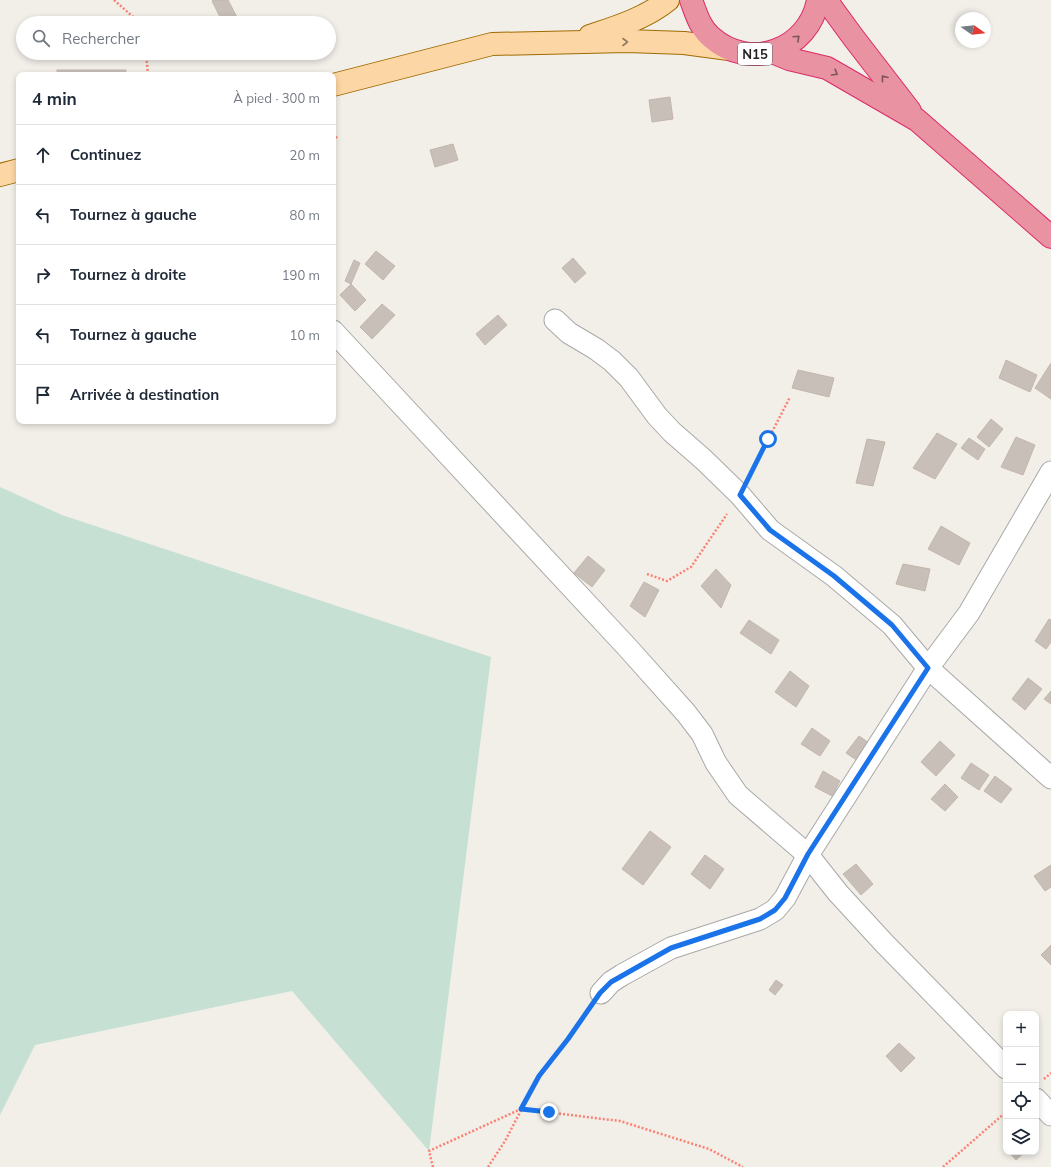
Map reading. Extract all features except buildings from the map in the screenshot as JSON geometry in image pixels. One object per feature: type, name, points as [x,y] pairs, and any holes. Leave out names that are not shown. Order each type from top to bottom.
[{"type":"highway","name":"N15","points":[[691,0],[698,20],[711,37],[729,49],[750,54],[772,52],[790,44],[806,30],[816,11],[818,0]]},
{"type":"highway","name":"N15","points":[[826,0],[917,120]]},
{"type":"highway","name":"N15","points":[[772,52],[827,68],[917,120],[1051,237]]},
{"type":"main road","points":[[572,42],[625,24],[659,7],[668,0]]},
{"type":"main road","points":[[336,83],[492,44],[572,42],[684,43],[729,49]]},
{"type":"main road","points":[[0,175],[16,171]]},
{"type":"street","points":[[555,320],[569,333],[596,349],[612,361],[629,378],[657,416],[672,432],[703,459],[740,495],[770,530],[834,576],[892,625],[928,668],[1051,778]]},
{"type":"street","points":[[336,334],[686,713],[702,734],[716,763],[738,795],[808,854],[838,893],[884,943],[1003,1065]]},
{"type":"street","points":[[600,993],[622,974],[671,948],[760,919],[775,910],[785,898],[808,854],[928,668],[969,613],[1051,472]]},
{"type":"street","points":[[1039,1102],[1051,1115]]},
{"type":"path","points":[[114,0],[132,16]]},
{"type":"path","points":[[147,60],[148,72]]},
{"type":"path","points":[[647,574],[667,581],[691,568],[740,495],[790,397]]},
{"type":"path","points":[[488,1167],[506,1141],[539,1076],[568,1039],[600,993]]},
{"type":"path","points":[[433,1167],[429,1151],[521,1109],[620,1121],[709,1149],[743,1167]]},
{"type":"path","points":[[943,1167],[1003,1115]]},
{"type":"green space","points":[[0,487],[62,515],[491,657],[429,1151],[292,991],[35,1045],[0,1115]]},
{"type":"route","points":[[549,1112],[521,1109],[539,1076],[568,1039],[600,993],[611,982],[622,974],[671,948],[760,919],[775,910],[785,898],[808,854],[928,668],[892,625],[834,576],[770,530],[740,495],[768,439]]}]
